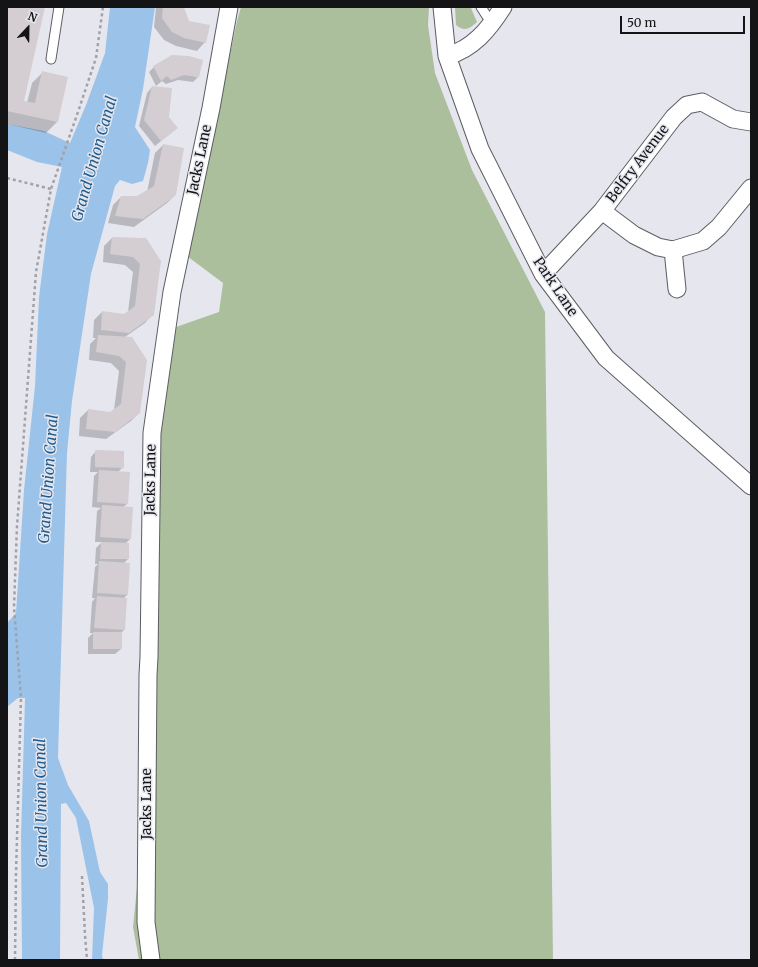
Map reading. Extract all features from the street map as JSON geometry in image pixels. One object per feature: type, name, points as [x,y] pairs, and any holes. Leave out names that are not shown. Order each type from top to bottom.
[{"type":"street","name":"Jacks Lane","points":[[151,960],[146,922],[152,433],[172,292],[211,108],[229,7]]},
{"type":"street","name":"Park Lane","points":[[442,7],[447,56],[480,149],[543,274],[606,358],[751,486]]},
{"type":"street","points":[[447,56],[470,46],[492,24],[503,7]]},
{"type":"street","name":"Belfry Avenue","points":[[543,274],[602,211],[674,117],[688,105],[702,102],[733,119],[751,122]]},
{"type":"street","points":[[602,211],[634,235],[658,247],[673,250],[703,241],[719,227],[751,188]]},
{"type":"street","points":[[673,250],[677,289]]},
{"type":"lane","points":[[51,59],[59,7]]},
{"type":"lane","points":[[481,7],[492,24]]},
{"type":"path","points":[[15,960],[21,698],[14,606],[17,526],[36,272],[50,189],[96,58],[103,7]]},
{"type":"path","points":[[7,178],[50,189]]},
{"type":"path","points":[[82,876],[87,960]]},
{"type":"green space","points":[[241,7],[429,7],[428,25],[435,73],[472,170],[545,312],[553,960],[139,960],[133,927],[147,788],[162,410],[176,327],[219,312],[223,283],[187,256]]},
{"type":"green space","points":[[455,7],[471,8],[477,22],[467,29],[456,25]]},
{"type":"water","name":"Grand Union Canal","points":[[110,7],[155,7],[143,89],[135,127],[150,150],[143,181],[132,184],[120,180],[115,186],[91,274],[72,401],[67,453],[58,758],[68,785],[89,821],[100,872],[108,884],[108,899],[102,955],[103,960],[92,960],[94,908],[76,818],[66,803],[61,804],[60,960],[22,960],[21,836],[25,698],[18,698],[7,707],[7,623],[16,613],[24,490],[35,386],[39,297],[47,234],[62,167],[37,162],[7,150],[7,124],[44,131],[70,143],[105,53]]},
{"type":"building","points":[[7,7],[45,7],[24,101],[35,103],[42,71],[68,77],[58,122],[7,111]]},
{"type":"building","points":[[163,7],[184,7],[189,21],[210,25],[206,43],[184,38],[172,32],[162,18]]},
{"type":"building","points":[[172,55],[189,56],[203,60],[199,77],[184,75],[171,80],[167,76],[161,81],[153,66]]},
{"type":"building","points":[[152,86],[172,88],[169,117],[178,128],[161,141],[144,120]]},
{"type":"building","points":[[163,144],[184,148],[176,195],[143,219],[115,216],[121,196],[137,196],[154,186]]},
{"type":"building","points":[[112,237],[146,238],[161,261],[154,315],[129,333],[101,330],[102,311],[124,314],[135,306],[140,264],[133,257],[110,254]]},
{"type":"building","points":[[98,335],[132,337],[147,360],[140,413],[115,432],[86,429],[88,409],[110,412],[121,404],[126,362],[119,356],[96,352]]},
{"type":"building","points":[[95,450],[124,451],[124,468],[95,467]]},
{"type":"building","points":[[99,470],[130,472],[128,504],[97,502]]},
{"type":"building","points":[[102,505],[133,507],[131,539],[100,537]]},
{"type":"building","points":[[101,542],[129,543],[129,559],[100,559]]},
{"type":"building","points":[[99,561],[130,563],[128,595],[97,593]]},
{"type":"building","points":[[97,596],[127,598],[125,630],[94,628]]},
{"type":"building","points":[[93,632],[122,632],[122,649],[93,649]]}]
